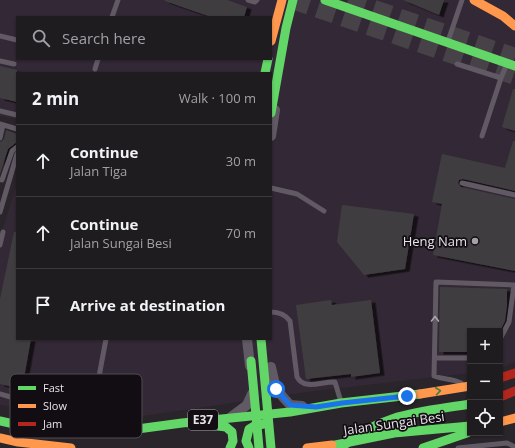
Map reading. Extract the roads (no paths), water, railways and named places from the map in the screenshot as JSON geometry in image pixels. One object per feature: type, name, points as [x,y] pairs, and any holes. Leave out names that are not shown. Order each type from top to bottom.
[{"type":"main road","points":[[272,37],[282,0]]},
{"type":"main road","points":[[272,107],[286,28],[293,0]]},
{"type":"main road","points":[[325,0],[511,65]]},
{"type":"main road","points":[[474,0],[504,16],[515,26]]},
{"type":"main road","points":[[489,0],[515,18]]},
{"type":"main road","points":[[265,72],[268,60]]},
{"type":"main road","points":[[248,340],[259,448]]},
{"type":"main road","points":[[261,340],[271,448]]},
{"type":"main road","points":[[503,377],[515,373]]},
{"type":"main road","name":"Jalan Sungai Besi","points":[[142,429],[182,422],[290,412],[342,403],[407,396],[467,386]]},
{"type":"main road","points":[[503,396],[515,391]]},
{"type":"main road","points":[[249,448],[246,441],[247,432],[254,426],[407,396]]},
{"type":"main road","points":[[307,448],[339,446],[379,423],[422,411],[467,404]]},
{"type":"main road","points":[[503,422],[515,418]]},
{"type":"main road","name":"Jalan Sungai Besi","points":[[0,421],[10,423]]},
{"type":"main road","points":[[148,428],[220,424],[231,430],[233,435],[233,443],[230,448]]},
{"type":"main road","name":"Jalan Sungai Besi","points":[[321,448],[339,446],[394,433],[467,426]]},
{"type":"main road","points":[[423,448],[467,433]]},
{"type":"main road","points":[[0,438],[18,442],[71,448]]},
{"type":"main road","points":[[18,442],[34,448]]},
{"type":"street","points":[[272,22],[278,0]]},
{"type":"street","points":[[272,129],[283,55],[298,0]]},
{"type":"street","points":[[261,72],[264,60]]},
{"type":"street","points":[[230,418],[247,405],[252,393],[248,340]]},
{"type":"street","points":[[265,340],[276,389],[290,405],[316,407]]},
{"type":"lane","points":[[112,16],[118,0]]},
{"type":"lane","points":[[248,0],[255,2],[257,0]]},
{"type":"lane","points":[[447,42],[462,0]]},
{"type":"lane","points":[[0,36],[16,40]]},
{"type":"lane","points":[[95,69],[98,60]]},
{"type":"lane","points":[[0,61],[14,64]]},
{"type":"lane","points":[[457,64],[501,78]]},
{"type":"lane","points":[[482,136],[501,78],[511,65]]},
{"type":"lane","points":[[0,111],[16,115]]},
{"type":"lane","points":[[0,138],[2,125],[16,129]]},
{"type":"lane","points":[[2,180],[12,151],[16,148]]},
{"type":"lane","points":[[0,212],[16,157]]},
{"type":"lane","points":[[462,183],[515,195]]},
{"type":"lane","points":[[272,188],[297,194],[324,211]]},
{"type":"lane","points":[[0,245],[3,232]]},
{"type":"lane","points":[[467,385],[452,379],[443,380],[434,376],[436,282],[515,285],[514,300],[509,322],[503,333]]},
{"type":"lane","points":[[272,312],[278,312],[285,315],[290,321],[297,377],[300,382],[306,385],[335,382],[342,403]]},
{"type":"lane","points":[[99,374],[106,340]]},
{"type":"lane","points":[[435,358],[467,358]]},
{"type":"lane","points":[[0,394],[10,397]]},
{"type":"lane","points":[[458,448],[507,443],[515,447]]},
{"type":"tunnel","points":[[292,0],[515,76]]},
{"type":"tunnel","points":[[348,0],[515,57]]},
{"type":"place","name":"Heng Nam","points":[[475,241]]}]
